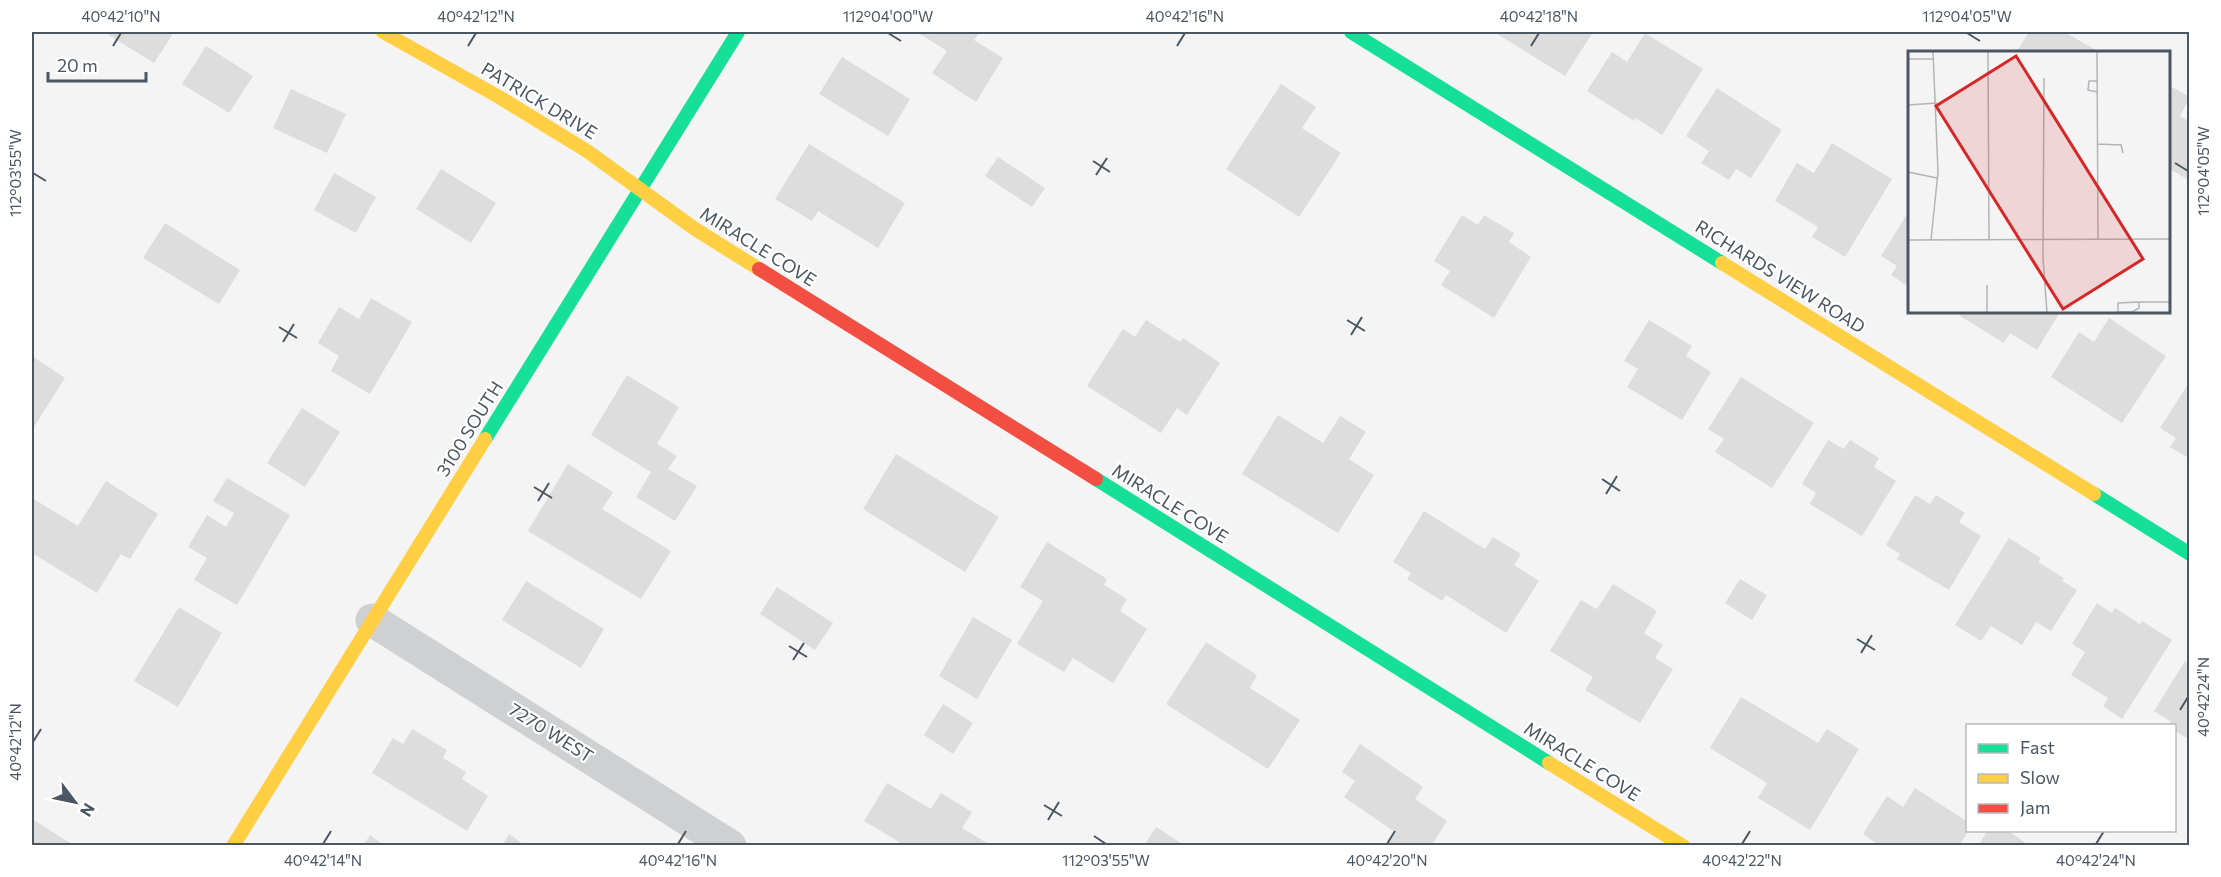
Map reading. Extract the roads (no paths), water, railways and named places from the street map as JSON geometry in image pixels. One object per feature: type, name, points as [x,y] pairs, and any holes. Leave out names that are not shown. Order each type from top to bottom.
[{"type":"street","name":"PATRICK DRIVE","points":[[383,32],[479,85],[587,151],[641,190]]},
{"type":"street","name":"3100 SOUTH","points":[[233,846],[738,32]]},
{"type":"street","name":"RICHARDS VIEW ROAD","points":[[1352,32],[2190,554]]},
{"type":"street","name":"MIRACLE COVE","points":[[641,190],[695,229],[1683,846]]},
{"type":"street","name":"7270 WEST","points":[[372,620],[730,846]]}]
